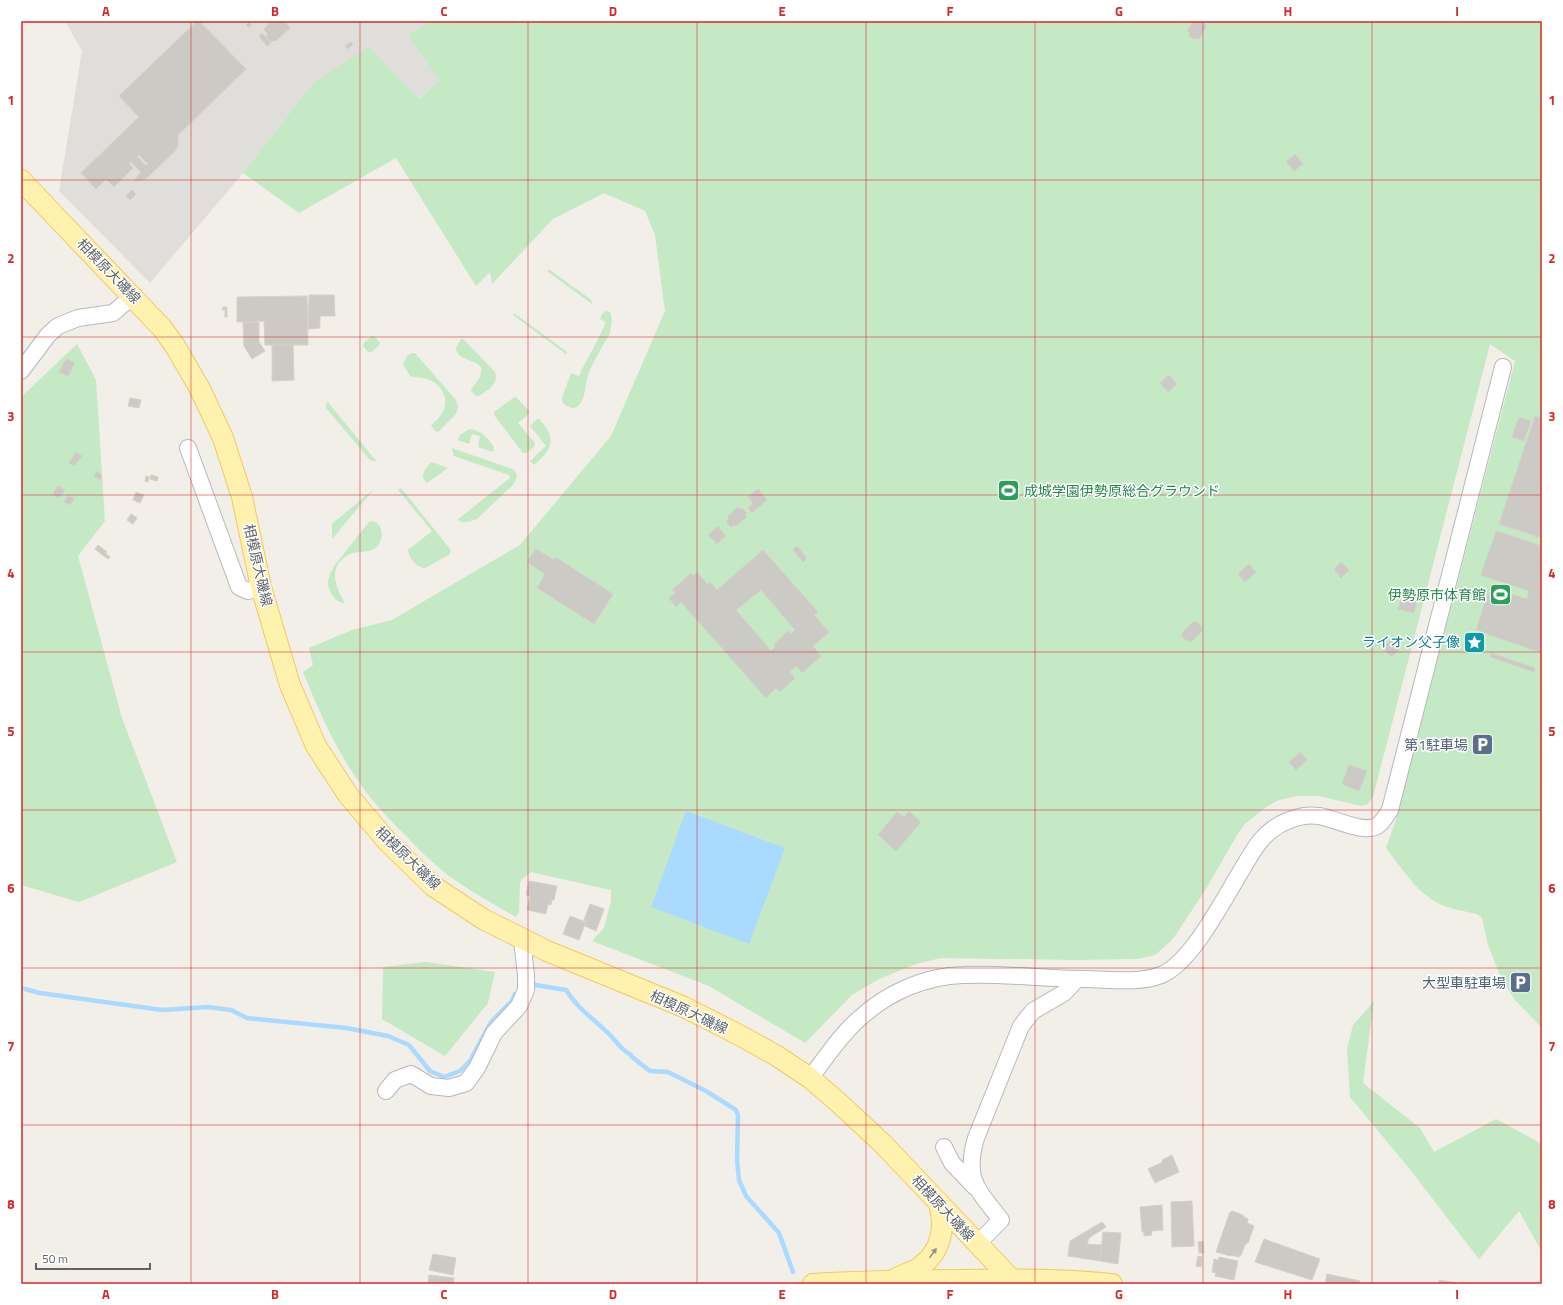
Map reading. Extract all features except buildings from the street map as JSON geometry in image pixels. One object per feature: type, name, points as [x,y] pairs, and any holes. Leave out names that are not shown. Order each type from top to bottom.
[{"type":"main road","name":"相模原大磯線","points":[[21,180],[162,328],[175,346],[200,389],[223,438],[242,497],[261,587],[290,685],[316,746],[348,795],[387,841],[434,886],[483,919],[547,951],[684,1007],[777,1056],[810,1078],[882,1143],[977,1244],[1016,1282]]},
{"type":"main road","points":[[890,1281],[919,1268],[936,1251],[943,1223],[939,1204]]},
{"type":"main road","points":[[813,1284],[890,1281],[1016,1282],[1052,1280],[1112,1284]]},
{"type":"street","points":[[21,371],[48,335],[58,326],[78,318],[113,313],[133,296]]},
{"type":"street","points":[[810,1078],[841,1038],[860,1018],[896,992],[939,978],[962,975],[1140,980],[1153,978],[1173,969],[1181,962],[1201,937],[1260,840],[1267,833],[1282,823],[1305,816],[1318,816],[1365,829],[1376,826],[1383,821],[1390,810],[1503,367]]},
{"type":"street","points":[[188,448],[239,587],[248,591],[261,587]]},
{"type":"street","points":[[386,1091],[396,1080],[411,1074],[430,1086],[449,1088],[466,1083],[477,1068],[494,1033],[519,1006],[526,983],[522,939]]},
{"type":"street","points":[[976,1188],[971,1169],[971,1155],[976,1138],[1021,1026],[1033,1011],[1064,993],[1077,979]]},
{"type":"street","points":[[944,1147],[952,1163],[976,1188],[1001,1220],[977,1244]]},
{"type":"shaded area","points":[[65,21],[430,21],[408,35],[439,80],[418,99],[313,83],[243,173],[150,283],[59,191],[82,51]]},
{"type":"green space","name":"成城学園伊勢原総合グラウンド","points":[[430,21],[1542,21],[1542,1028],[1515,1000],[1502,980],[1488,945],[1482,918],[1477,914],[1456,910],[1428,897],[1409,878],[1386,848],[1396,820],[1515,361],[1490,344],[1373,797],[1368,804],[1362,806],[1318,796],[1297,796],[1279,800],[1266,807],[1244,825],[1206,889],[1177,933],[1171,941],[1155,955],[1137,959],[1075,960],[941,958],[916,964],[879,979],[852,995],[805,1043],[709,986],[592,941],[604,928],[611,901],[611,890],[531,872],[521,880],[519,912],[516,917],[465,887],[433,863],[375,803],[349,768],[324,721],[303,672],[313,665],[309,648],[352,630],[392,620],[520,545],[611,436],[665,311],[655,235],[645,211],[604,193],[553,219],[492,284],[490,272],[476,286],[396,158],[299,213],[243,173],[313,83],[369,47],[419,99],[439,80],[408,35]]},
{"type":"green space","points":[[550,270],[590,299],[592,304],[547,271]]},
{"type":"green space","points":[[606,311],[610,312],[612,322],[610,333],[590,369],[581,402],[575,408],[569,407],[563,403],[562,398],[571,373],[579,376],[606,322],[600,319],[602,314]]},
{"type":"green space","points":[[514,313],[567,352],[566,354],[513,315]]},
{"type":"green space","points":[[374,336],[380,343],[379,346],[371,352],[368,352],[363,346],[364,343]]},
{"type":"green space","points":[[461,339],[463,339],[495,372],[496,376],[492,386],[479,396],[476,396],[471,391],[479,379],[481,368],[475,362],[459,355],[456,348]]},
{"type":"green space","points":[[77,344],[96,380],[105,521],[78,556],[122,718],[177,862],[79,902],[21,885],[21,397]]},
{"type":"green space","points":[[415,353],[456,400],[458,407],[456,414],[438,432],[435,431],[431,425],[438,419],[443,411],[445,406],[445,397],[440,388],[432,381],[410,376],[403,364],[407,356]]},
{"type":"green space","points":[[516,397],[529,411],[529,414],[518,423],[535,443],[534,447],[526,453],[523,453],[494,415],[494,412]]},
{"type":"green space","points":[[327,401],[377,462],[370,460],[326,408]]},
{"type":"green space","points":[[537,419],[539,419],[545,426],[550,438],[550,443],[545,454],[534,465],[530,461],[546,446],[530,426]]},
{"type":"green space","points":[[469,429],[484,435],[494,447],[493,452],[478,447],[480,436],[472,434],[469,444],[458,440],[460,435]]},
{"type":"green space","points":[[452,448],[512,469],[515,471],[517,476],[514,484],[477,519],[468,522],[457,520],[510,478],[509,475],[454,456]]},
{"type":"green space","points":[[432,462],[448,468],[427,483],[423,478],[424,471]]},
{"type":"green space","points":[[401,488],[451,550],[449,555],[425,568],[422,568],[414,562],[408,550],[432,531],[398,490]]},
{"type":"green space","points":[[374,489],[332,539],[332,524]]},
{"type":"green space","points":[[373,521],[380,526],[382,534],[380,543],[374,549],[350,554],[338,564],[335,577],[336,583],[345,603],[338,601],[333,596],[328,585],[330,575],[334,566],[369,522]]},
{"type":"green space","points":[[426,962],[495,972],[488,1003],[445,1056],[382,1019],[383,967]]},
{"type":"green space","points":[[1374,1001],[1363,1083],[1420,1128],[1434,1152],[1496,1119],[1542,1144],[1542,1252],[1519,1211],[1479,1259],[1408,1167],[1350,1097],[1347,1049],[1353,1025]]},
{"type":"water","points":[[686,811],[785,848],[749,944],[651,907]]},
{"type":"waterway","points":[[529,984],[566,990],[581,1008],[627,1053],[650,1071],[668,1072],[706,1091],[736,1110],[738,1115],[737,1160],[739,1180],[746,1196],[779,1233],[793,1272]]},
{"type":"waterway","points":[[21,988],[40,993],[162,1010],[208,1007],[231,1010],[247,1018],[346,1028],[388,1036],[409,1045],[430,1071],[444,1077],[460,1071],[470,1061],[491,1022],[512,1001],[515,994]]},
{"type":"place","name":"成城学園伊勢原総合グラウンド","points":[[1009,491]]},
{"type":"place","name":"伊勢原市体育館","points":[[1501,595]]},
{"type":"place","name":"ライオン父子像","points":[[1475,642]]},
{"type":"place","name":"第1駐車場","points":[[1483,745]]},
{"type":"place","name":"大型車駐車場","points":[[1521,983]]}]
